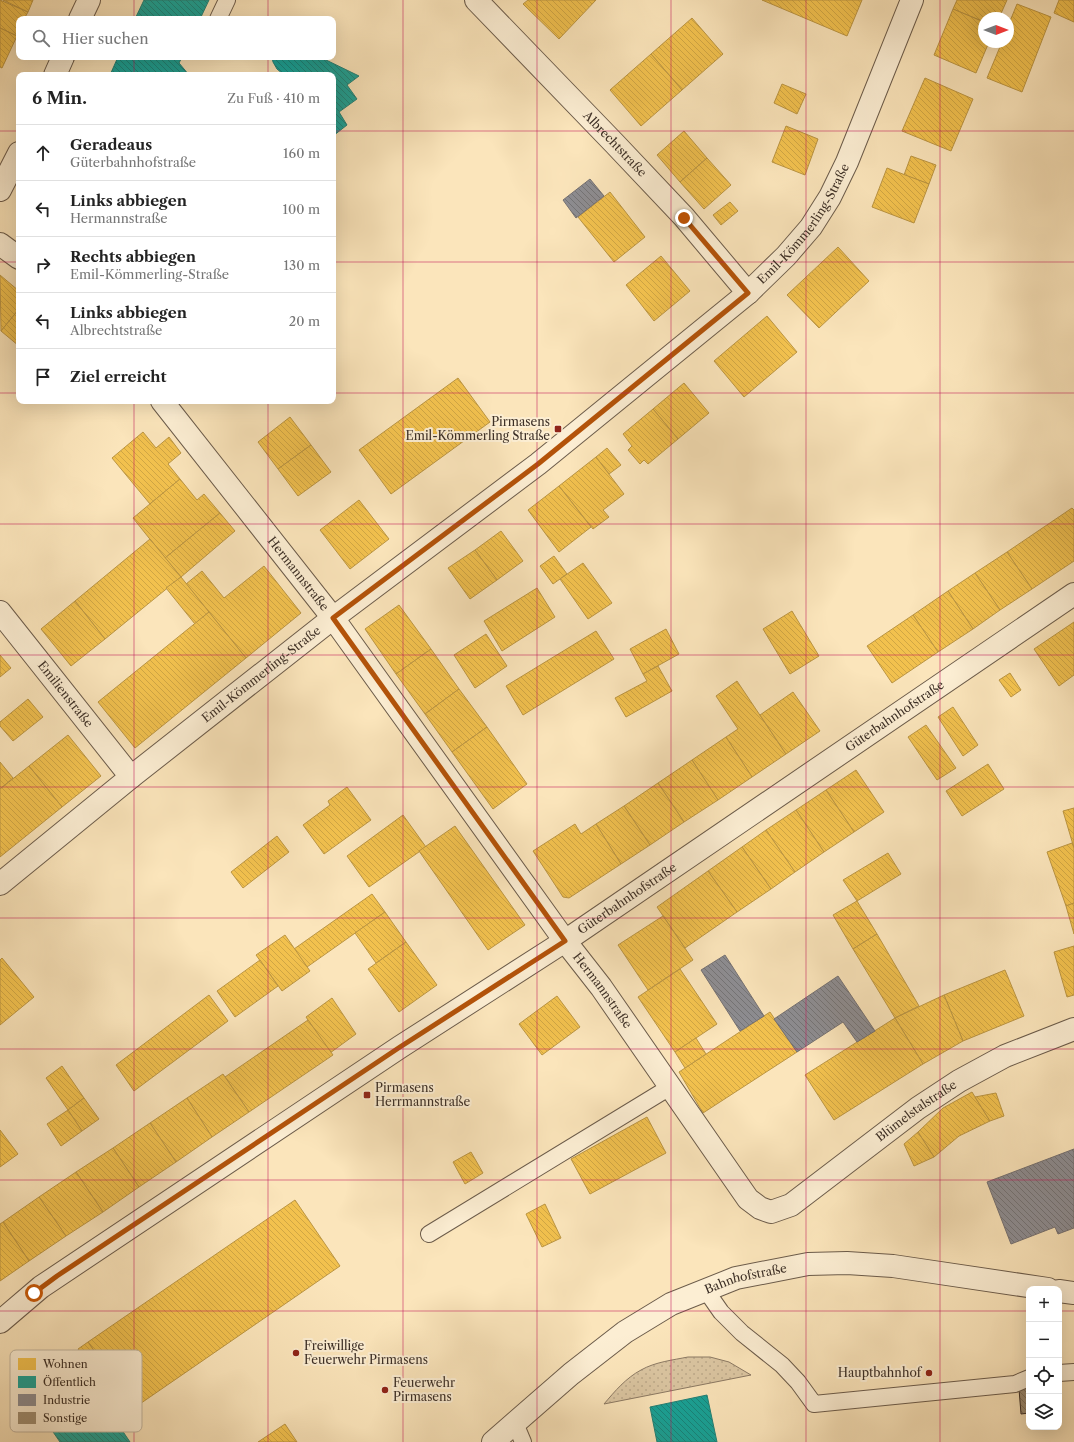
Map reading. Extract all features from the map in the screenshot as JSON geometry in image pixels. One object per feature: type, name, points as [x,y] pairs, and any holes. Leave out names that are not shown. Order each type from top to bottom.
[{"type":"street","points":[[81,16],[89,0]]},
{"type":"street","name":"Albrechtstraße","points":[[476,0],[684,218],[748,293]]},
{"type":"street","name":"Emil-Kömmerling-Straße","points":[[0,884],[131,777],[333,618],[538,464],[748,293],[786,256],[811,227],[830,197],[847,162],[912,0]]},
{"type":"street","points":[[56,72],[62,60]]},
{"type":"street","points":[[0,190],[16,158]]},
{"type":"street","points":[[0,244],[16,256]]},
{"type":"street","name":"Hermannstraße","points":[[164,404],[333,618],[565,941],[601,988],[748,1199],[760,1208],[771,1212]]},
{"type":"street","name":"Güterbahnhofstraße","points":[[0,1322],[52,1279],[400,1047],[565,941],[1074,594]]},
{"type":"street","name":"Emilienstraße","points":[[0,612],[131,777]]},
{"type":"street","name":"Blümelstalstraße","points":[[771,1212],[791,1205],[918,1108],[959,1081],[1005,1056],[1074,1029]]},
{"type":"street","name":"Bahnhofstraße","points":[[493,1442],[519,1432],[570,1374],[625,1332],[671,1304],[705,1289],[736,1278],[808,1264],[847,1263],[893,1266],[1028,1286]]},
{"type":"street","points":[[1062,1291],[1074,1293]]},
{"type":"lane","points":[[219,16],[227,0]]},
{"type":"lane","points":[[429,1234],[670,1087]]},
{"type":"lane","points":[[705,1289],[721,1312],[742,1333],[782,1365],[798,1382],[814,1404],[1015,1384],[1026,1379]]},
{"type":"lane","points":[[1062,1372],[1074,1372]]},
{"type":"shaded area","points":[[688,1357],[710,1357],[729,1362],[751,1375],[604,1404],[626,1381],[646,1367],[670,1360]]},
{"type":"building: Wohnen","points":[[0,0],[28,12],[26,16],[16,16],[16,36],[0,28]]},
{"type":"building: Wohnen","points":[[3,0],[33,0],[28,12]]},
{"type":"building: Wohnen","points":[[528,0],[596,0],[559,39],[523,4]]},
{"type":"building: Wohnen","points":[[762,0],[862,0],[847,36]]},
{"type":"building: Wohnen","points":[[957,0],[1007,0],[1002,12],[978,12],[978,19],[953,9]]},
{"type":"building: Wohnen","points":[[1059,0],[1074,0],[1074,22],[1054,13]]},
{"type":"building: Wohnen","points":[[1017,4],[1051,17],[1022,92],[987,78],[1000,48],[1014,48],[1014,12]]},
{"type":"building: Wohnen","points":[[953,9],[978,19],[978,48],[986,48],[976,73],[934,55]]},
{"type":"building: Wohnen","points":[[692,18],[723,54],[682,90],[651,54]]},
{"type":"building: Wohnen","points":[[0,28],[16,36],[16,38],[2,68],[0,67]]},
{"type":"building: Wohnen","points":[[651,54],[682,90],[641,126],[610,90]]},
{"type":"building: Wohnen","points":[[925,78],[973,99],[951,151],[902,131]]},
{"type":"building: Wohnen","points":[[782,84],[806,94],[797,114],[774,103]]},
{"type":"building: Wohnen","points":[[786,126],[818,139],[805,175],[772,162]]},
{"type":"building: Wohnen","points":[[684,131],[707,158],[680,182],[657,155]]},
{"type":"building: Wohnen","points":[[911,156],[936,165],[929,184],[904,175]]},
{"type":"building: Wohnen","points":[[707,158],[731,185],[704,209],[680,182]]},
{"type":"building: Wohnen","points":[[887,168],[929,184],[914,223],[872,207]]},
{"type":"building: Wohnen","points":[[610,192],[645,237],[614,262],[578,217]]},
{"type":"building: Wohnen","points":[[730,202],[738,211],[721,225],[713,215]]},
{"type":"building: Wohnen","points":[[838,247],[869,281],[819,328],[787,295]]},
{"type":"building: Wohnen","points":[[661,256],[690,291],[654,321],[626,285]]},
{"type":"building: Wohnen","points":[[0,275],[16,288],[16,313],[1,331]]},
{"type":"building: Wohnen","points":[[16,313],[16,344],[1,331]]},
{"type":"building: Wohnen","points":[[767,316],[797,352],[744,397],[714,361]]},
{"type":"building: Wohnen","points":[[458,378],[490,422],[391,494],[359,450]]},
{"type":"building: Wohnen","points":[[684,383],[709,413],[678,439],[653,409]]},
{"type":"building: Wohnen","points":[[653,409],[678,439],[648,464],[644,460],[640,464],[628,450],[632,446],[623,434]]},
{"type":"building: Wohnen","points":[[290,417],[311,445],[278,469],[258,442]]},
{"type":"building: Wohnen","points":[[143,432],[156,448],[169,437],[181,453],[168,464],[180,479],[150,504],[112,458]]},
{"type":"building: Wohnen","points":[[311,445],[331,472],[298,496],[278,469]]},
{"type":"building: Wohnen","points":[[607,448],[621,465],[609,474],[596,457]]},
{"type":"building: Wohnen","points":[[596,457],[624,494],[603,510],[609,517],[593,529],[559,486]]},
{"type":"building: Wohnen","points":[[180,479],[197,500],[204,494],[220,513],[165,558],[133,518]]},
{"type":"building: Wohnen","points":[[559,486],[591,527],[559,552],[528,510]]},
{"type":"building: Wohnen","points":[[359,500],[389,539],[350,569],[320,530]]},
{"type":"building: Wohnen","points":[[1072,508],[1074,510],[1074,561],[1032,589],[1007,552]]},
{"type":"building: Wohnen","points":[[220,513],[235,531],[181,577],[165,558]]},
{"type":"building: Wohnen","points":[[501,531],[523,561],[497,580],[475,550]]},
{"type":"building: Wohnen","points":[[150,539],[181,577],[105,639],[75,601]]},
{"type":"building: Wohnen","points":[[475,550],[497,580],[470,599],[448,568]]},
{"type":"building: Wohnen","points":[[1007,552],[1032,589],[1000,610],[975,573]]},
{"type":"building: Wohnen","points":[[554,556],[567,574],[553,584],[540,566]]},
{"type":"building: Wohnen","points":[[583,563],[612,603],[588,619],[560,579]]},
{"type":"building: Wohnen","points":[[264,566],[301,613],[246,658],[186,584],[202,571],[224,598]]},
{"type":"building: Wohnen","points":[[975,573],[1000,610],[973,629],[948,591]]},
{"type":"building: Wohnen","points":[[181,577],[209,612],[195,624],[166,588]]},
{"type":"building: Wohnen","points":[[537,588],[555,617],[502,651],[484,621]]},
{"type":"building: Wohnen","points":[[948,591],[973,629],[938,652],[913,615]]},
{"type":"building: Wohnen","points":[[75,601],[105,639],[71,666],[41,629]]},
{"type":"building: Wohnen","points":[[399,605],[431,649],[396,674],[365,629]]},
{"type":"building: Wohnen","points":[[792,611],[819,656],[790,674],[763,629]]},
{"type":"building: Wohnen","points":[[209,612],[246,658],[135,748],[98,702]]},
{"type":"building: Wohnen","points":[[913,615],[938,652],[892,683],[867,646]]},
{"type":"building: Wohnen","points":[[1074,622],[1074,675],[1059,686],[1034,649]]},
{"type":"building: Wohnen","points":[[666,629],[679,654],[643,674],[630,649]]},
{"type":"building: Wohnen","points":[[596,631],[614,659],[523,715],[506,686]]},
{"type":"building: Wohnen","points":[[486,634],[507,666],[475,688],[454,655]]},
{"type":"building: Wohnen","points":[[431,649],[459,689],[425,714],[396,674]]},
{"type":"building: Wohnen","points":[[0,655],[11,668],[0,677]]},
{"type":"building: Wohnen","points":[[658,666],[672,691],[626,717],[615,698],[647,681],[643,674]]},
{"type":"building: Wohnen","points":[[1010,673],[1021,690],[1011,697],[999,680]]},
{"type":"building: Wohnen","points":[[737,681],[786,754],[752,777],[726,737],[738,729],[716,696]]},
{"type":"building: Wohnen","points":[[459,689],[487,727],[452,752],[425,714]]},
{"type":"building: Wohnen","points":[[793,692],[820,731],[786,754],[760,715]]},
{"type":"building: Wohnen","points":[[28,699],[43,717],[13,741],[0,726],[0,722]]},
{"type":"building: Wohnen","points":[[953,707],[978,745],[963,756],[938,717]]},
{"type":"building: Wohnen","points":[[926,725],[956,768],[937,780],[908,737]]},
{"type":"building: Wohnen","points":[[487,727],[527,784],[493,809],[452,752]]},
{"type":"building: Wohnen","points":[[68,735],[101,776],[62,807],[29,766]]},
{"type":"building: Wohnen","points":[[726,737],[752,777],[718,800],[692,760]]},
{"type":"building: Wohnen","points":[[692,760],[718,800],[684,822],[658,783]]},
{"type":"building: Wohnen","points":[[0,762],[13,778],[0,789]]},
{"type":"building: Wohnen","points":[[988,764],[1004,789],[962,816],[946,791]]},
{"type":"building: Wohnen","points":[[29,766],[62,807],[0,857],[0,789]]},
{"type":"building: Wohnen","points":[[856,770],[884,812],[854,832],[826,790]]},
{"type":"building: Wohnen","points":[[658,783],[684,822],[650,845],[624,806]]},
{"type":"building: Wohnen","points":[[347,787],[371,820],[324,854],[303,825],[330,805],[328,801]]},
{"type":"building: Wohnen","points":[[826,790],[854,832],[824,852],[796,810]]},
{"type":"building: Wohnen","points":[[624,806],[650,845],[621,864],[596,824]]},
{"type":"building: Wohnen","points":[[1074,808],[1074,848],[1063,811]]},
{"type":"building: Wohnen","points":[[796,810],[824,852],[795,872],[766,830]]},
{"type":"building: Wohnen","points":[[403,815],[426,847],[369,887],[347,856]]},
{"type":"building: Wohnen","points":[[575,824],[581,834],[596,824],[621,864],[569,898],[563,897],[533,851]]},
{"type":"building: Wohnen","points":[[455,826],[525,925],[488,950],[419,851]]},
{"type":"building: Wohnen","points":[[766,830],[795,872],[771,889],[742,847]]},
{"type":"building: Wohnen","points":[[277,836],[289,852],[243,888],[231,872]]},
{"type":"building: Wohnen","points":[[1072,843],[1074,848],[1074,903],[1066,906],[1047,852]]},
{"type":"building: Wohnen","points":[[742,847],[771,889],[737,912],[708,871]]},
{"type":"building: Wohnen","points":[[888,853],[901,874],[857,901],[843,880]]},
{"type":"building: Wohnen","points":[[708,871],[737,912],[685,948],[657,907]]},
{"type":"building: Wohnen","points":[[372,894],[385,912],[307,967],[294,949]]},
{"type":"building: Wohnen","points":[[857,901],[877,934],[853,949],[833,915]]},
{"type":"building: Wohnen","points":[[1074,903],[1074,934],[1066,906]]},
{"type":"building: Wohnen","points":[[385,912],[406,942],[376,963],[355,933]]},
{"type":"building: Wohnen","points":[[663,916],[693,960],[648,990],[618,945]]},
{"type":"building: Wohnen","points":[[877,934],[919,1006],[895,1018],[853,949]]},
{"type":"building: Wohnen","points":[[285,935],[310,971],[282,991],[256,955]]},
{"type":"building: Wohnen","points":[[406,942],[437,985],[399,1012],[368,969]]},
{"type":"building: Wohnen","points":[[1074,946],[1074,995],[1067,997],[1054,952]]},
{"type":"building: Wohnen","points":[[2,958],[34,997],[0,1025],[0,960]]},
{"type":"building: Wohnen","points":[[260,960],[278,986],[235,1017],[217,991]]},
{"type":"building: Wohnen","points":[[680,969],[717,1024],[675,1052],[638,997]]},
{"type":"building: Wohnen","points":[[1005,970],[1024,1016],[963,1041],[944,995]]},
{"type":"building: Wohnen","points":[[209,995],[228,1021],[134,1091],[116,1065]]},
{"type":"building: Wohnen","points":[[944,995],[963,1041],[923,1064],[895,1018]]},
{"type":"building: Wohnen","points":[[557,996],[580,1027],[542,1055],[519,1024]]},
{"type":"building: Wohnen","points":[[332,998],[356,1034],[330,1053],[306,1017]]},
{"type":"building: Wohnen","points":[[770,1012],[797,1052],[703,1113],[679,1072]]},
{"type":"building: Wohnen","points":[[895,1018],[923,1064],[834,1120],[805,1075]]},
{"type":"building: Wohnen","points":[[308,1020],[333,1055],[249,1112],[225,1077]]},
{"type":"building: Wohnen","points":[[696,1038],[706,1054],[685,1068],[675,1052]]},
{"type":"building: Wohnen","points":[[62,1066],[84,1098],[68,1110],[46,1078]]},
{"type":"building: Wohnen","points":[[223,1074],[249,1112],[212,1137],[187,1098]]},
{"type":"building: Wohnen","points":[[972,1092],[990,1121],[959,1136],[934,1157],[918,1132],[943,1108]]},
{"type":"building: Wohnen","points":[[996,1093],[1004,1116],[990,1121],[975,1097]]},
{"type":"building: Wohnen","points":[[84,1098],[99,1119],[82,1131],[68,1110]]},
{"type":"building: Wohnen","points":[[187,1098],[212,1137],[176,1162],[150,1123]]},
{"type":"building: Wohnen","points":[[68,1110],[82,1131],[61,1146],[47,1124]]},
{"type":"building: Wohnen","points":[[647,1117],[666,1153],[590,1194],[571,1159]]},
{"type":"building: Wohnen","points":[[150,1123],[176,1162],[139,1187],[113,1148]]},
{"type":"building: Wohnen","points":[[0,1130],[18,1154],[0,1167]]},
{"type":"building: Wohnen","points":[[918,1132],[934,1157],[914,1166],[904,1144]]},
{"type":"building: Wohnen","points":[[113,1148],[139,1187],[103,1212],[76,1172]]},
{"type":"building: Wohnen","points":[[471,1152],[483,1173],[465,1184],[453,1162]]},
{"type":"building: Wohnen","points":[[76,1172],[103,1212],[66,1236],[39,1197]]},
{"type":"building: Wohnen","points":[[39,1197],[66,1236],[29,1261],[3,1222]]},
{"type":"building: Wohnen","points":[[295,1200],[340,1266],[142,1402],[142,1350],[94,1350],[88,1342]]},
{"type":"building: Wohnen","points":[[545,1204],[561,1238],[542,1247],[526,1214]]},
{"type":"building: Wohnen","points":[[3,1222],[29,1261],[0,1281],[0,1224]]},
{"type":"building: Wohnen","points":[[88,1342],[93,1350],[79,1350]]},
{"type":"building: Wohnen","points":[[285,1424],[297,1442],[258,1442]]},
{"type":"building: Öffentlich","points":[[144,0],[209,0],[201,16],[136,16]]},
{"type":"building: Öffentlich","points":[[117,60],[180,60],[179,63],[186,72],[111,72]]},
{"type":"building: Öffentlich","points":[[273,60],[326,60],[359,76],[347,85],[357,99],[339,112],[347,125],[336,134],[336,72],[281,72]]},
{"type":"building: Öffentlich","points":[[707,1395],[717,1442],[657,1442],[650,1407]]},
{"type":"building: Öffentlich","points":[[53,1432],[123,1432],[130,1442],[60,1442]]},
{"type":"building: Industrie","points":[[590,179],[604,196],[576,218],[563,200]]},
{"type":"building: Industrie","points":[[725,955],[764,1016],[740,1031],[701,970]]},
{"type":"building: Industrie","points":[[838,976],[875,1031],[857,1042],[843,1022],[797,1052],[774,1019]]},
{"type":"building: Industrie","points":[[1074,1149],[1074,1228],[1058,1234],[1055,1227],[1011,1244],[987,1182]]},
{"type":"building: Sonstige","points":[[1026,1388],[1026,1413],[1021,1414],[1019,1389]]},
{"type":"place","name":"Pirmasens Emil-Kömmerling Straße","points":[[558,429]]},
{"type":"place","name":"Pirmasens Herrmannstraße","points":[[367,1095]]},
{"type":"place","name":"Freiwillige Feuerwehr Pirmasens","points":[[296,1353]]},
{"type":"place","name":"Hauptbahnhof","points":[[929,1373]]},
{"type":"place","name":"Feuerwehr Pirmasens","points":[[385,1390]]},
{"type":"route","points":[[34,1293],[57,1276],[400,1047],[565,941],[333,618],[538,464],[748,293],[684,218]]}]
